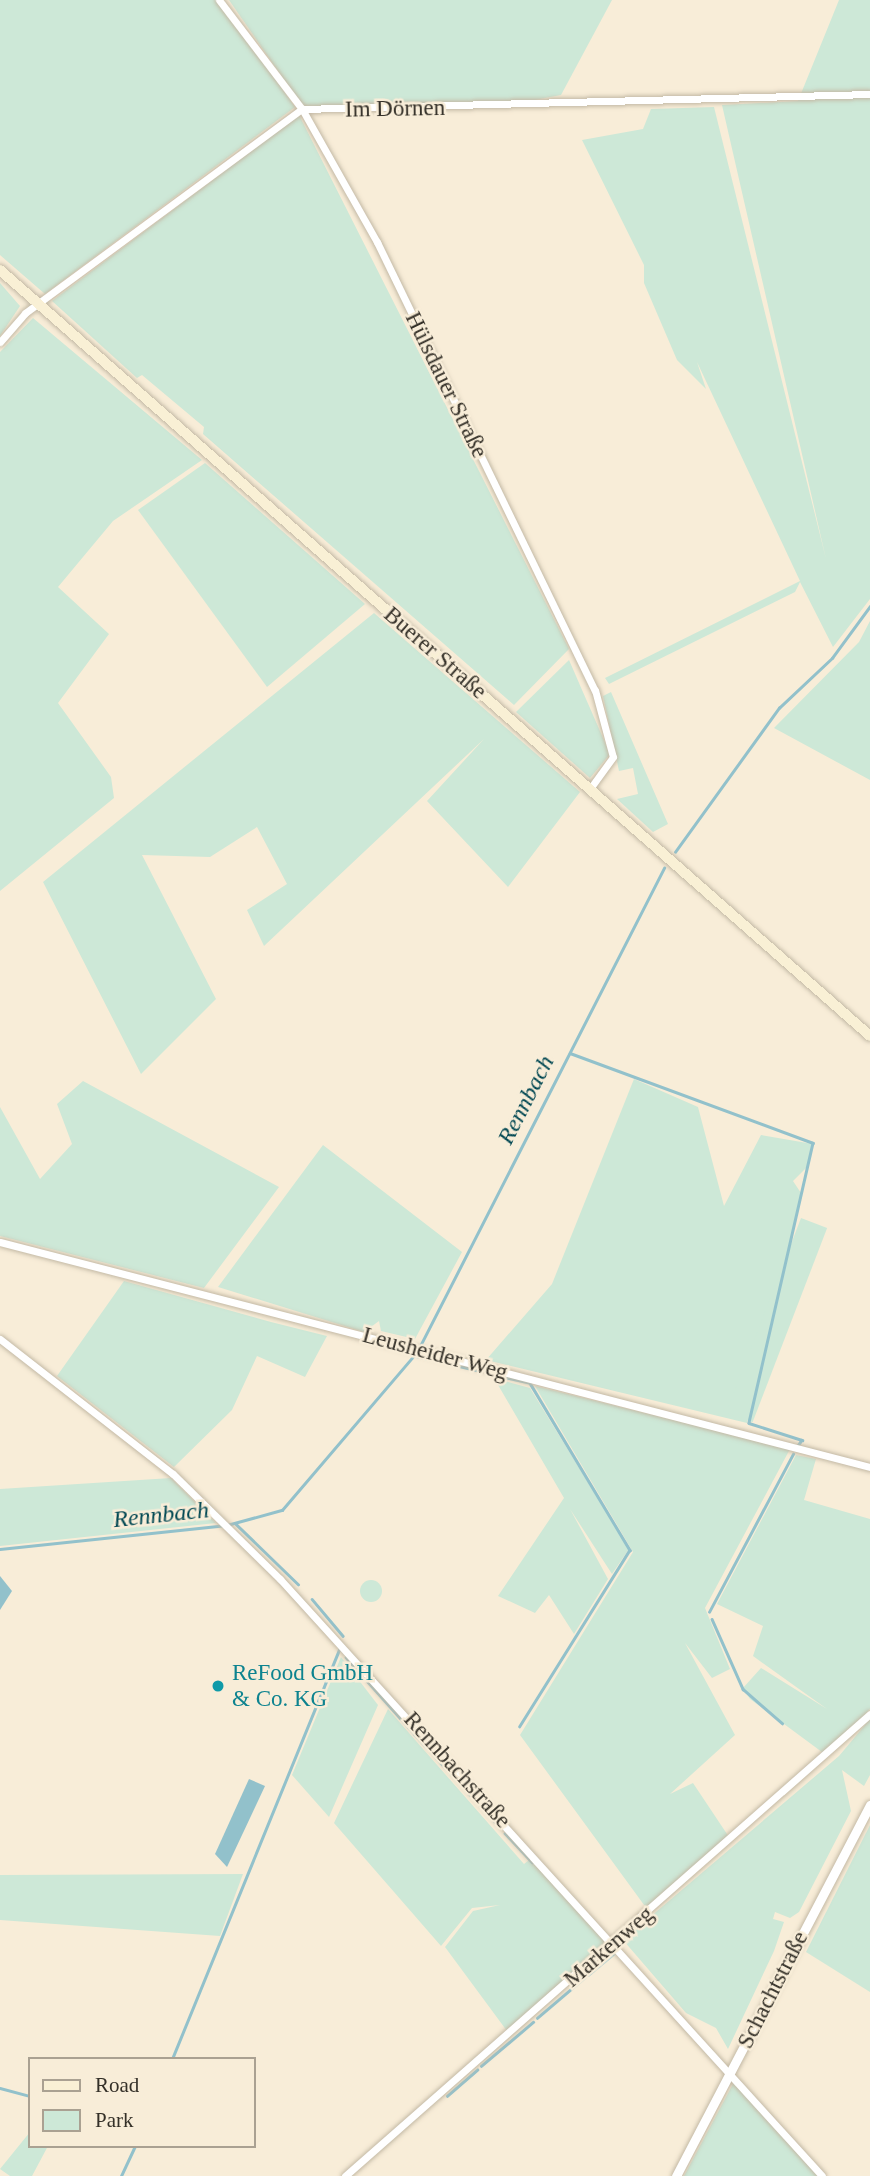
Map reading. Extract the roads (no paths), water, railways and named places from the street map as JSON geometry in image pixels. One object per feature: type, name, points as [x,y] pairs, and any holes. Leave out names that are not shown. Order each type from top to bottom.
[{"type":"main road","name":"Buerer Straße","points":[[0,270],[870,1036]]},
{"type":"street","name":"Hülsdauer Straße","points":[[219,0],[302,109],[377,242],[595,690],[613,757],[590,789]]},
{"type":"street","name":"Im Dörnen","points":[[302,109],[870,94]]},
{"type":"street","points":[[0,342],[38,304],[302,109]]},
{"type":"street","name":"Leusheider Weg","points":[[0,1242],[870,1467]]},
{"type":"street","name":"Rennbachstraße","points":[[0,1339],[216,1514],[615,1943],[822,2176]]},
{"type":"street","name":"Markenweg","points":[[345,2176],[615,1943],[870,1714]]},
{"type":"street","name":"Schachtstraße","points":[[676,2176],[870,1805]]},
{"type":"water","points":[[0,1576],[12,1591],[0,1610]]},
{"type":"water","points":[[249,1779],[265,1786],[227,1867],[215,1854]]},
{"type":"waterway","name":"Rennbach","points":[[675,852],[779,708],[832,658],[870,606]]},
{"type":"waterway","name":"Rennbach","points":[[419,1348],[664,868]]},
{"type":"waterway","points":[[570,1053],[813,1143],[749,1423],[802,1440],[798,1446]]},
{"type":"waterway","name":"Rennbach","points":[[0,1549],[227,1525],[282,1510],[417,1352]]},
{"type":"waterway","points":[[416,1356],[481,1371]]},
{"type":"waterway","points":[[492,1374],[530,1383],[630,1550],[520,1726]]},
{"type":"waterway","points":[[709,1612],[793,1454]]},
{"type":"waterway","points":[[235,1523],[298,1584]]},
{"type":"waterway","points":[[312,1599],[343,1636]]},
{"type":"waterway","points":[[712,1619],[743,1689],[782,1723]]},
{"type":"waterway","points":[[173,2057],[340,1647]]},
{"type":"waterway","points":[[346,1657],[427,1748]]},
{"type":"waterway","points":[[431,1752],[501,1828]]},
{"type":"waterway","points":[[505,1833],[532,1862]]},
{"type":"waterway","points":[[588,1975],[615,1952]]},
{"type":"waterway","points":[[537,2018],[584,1978]]},
{"type":"waterway","points":[[481,2066],[533,2022]]},
{"type":"waterway","points":[[447,2096],[477,2070]]},
{"type":"waterway","points":[[0,2088],[28,2095]]},
{"type":"waterway","points":[[121,2176],[134,2148]]},
{"type":"place","name":"ReFood GmbH & Co. KG","points":[[218,1686]]}]
